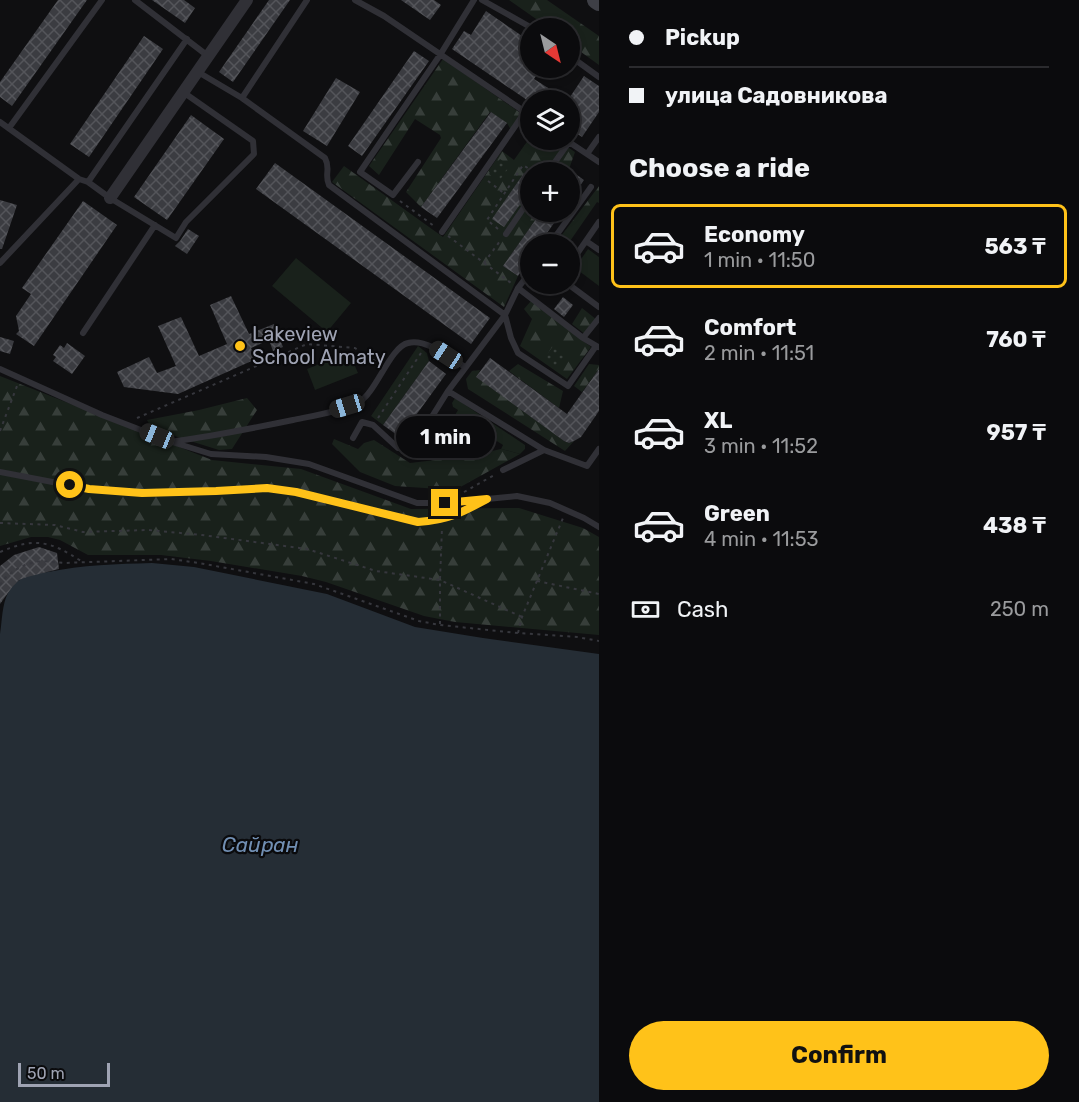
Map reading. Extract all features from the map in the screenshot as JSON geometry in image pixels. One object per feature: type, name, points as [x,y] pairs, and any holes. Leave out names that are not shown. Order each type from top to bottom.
[{"type":"street","points":[[110,198],[246,0]]},
{"type":"lane","points":[[9,128],[102,0]]},
{"type":"lane","points":[[135,0],[209,56]]},
{"type":"lane","points":[[242,98],[307,0]]},
{"type":"lane","points":[[355,0],[384,16],[520,109]]},
{"type":"lane","points":[[418,162],[393,195],[360,172],[440,55],[474,0]]},
{"type":"lane","points":[[482,0],[520,21]]},
{"type":"lane","points":[[88,182],[187,39]]},
{"type":"lane","points":[[580,63],[599,77]]},
{"type":"lane","points":[[198,72],[242,98],[325,158],[329,164],[326,179],[329,185],[505,315],[518,353],[568,386],[598,346],[583,338],[518,288]]},
{"type":"lane","points":[[0,122],[79,179],[88,182],[176,238],[186,222],[254,154],[253,141],[183,92]]},
{"type":"lane","points":[[442,231],[520,125]]},
{"type":"lane","points":[[587,154],[599,137]]},
{"type":"lane","points":[[580,149],[599,162]]},
{"type":"lane","points":[[0,262],[79,179]]},
{"type":"lane","points":[[557,234],[591,187]]},
{"type":"lane","points":[[506,234],[520,213]]},
{"type":"lane","points":[[580,250],[599,222]]},
{"type":"lane","points":[[83,333],[155,225]]},
{"type":"lane","points":[[586,241],[599,250]]},
{"type":"lane","points":[[353,438],[362,422],[373,425],[398,448],[411,450],[448,391],[505,315],[520,285]]},
{"type":"lane","points":[[580,293],[599,306]]},
{"type":"lane","points":[[583,338],[599,318]]},
{"type":"lane","points":[[172,442],[206,438],[325,413],[361,402],[401,346],[408,342],[428,344],[465,367]]},
{"type":"lane","points":[[0,369],[102,415],[172,442],[211,454],[266,457],[309,464],[417,503],[445,503],[517,496],[550,503],[584,518],[599,528]]},
{"type":"lane","points":[[448,391],[544,450],[587,466],[599,449]]},
{"type":"lane","points":[[503,470],[544,450]]},
{"type":"lane","points":[[0,472],[89,489],[142,493],[267,488],[296,492],[418,522],[451,517],[487,499]]},
{"type":"path","points":[[484,263],[506,234],[487,220],[520,171]]},
{"type":"path","points":[[481,176],[505,194]]},
{"type":"path","points":[[393,195],[518,288]]},
{"type":"path","points":[[126,423],[307,344],[355,348],[384,368]]},
{"type":"path","points":[[373,425],[428,344]]},
{"type":"path","points":[[0,431],[20,378]]},
{"type":"path","points":[[445,503],[503,470]]},
{"type":"path","points":[[518,633],[522,617],[566,510]]},
{"type":"path","points":[[440,625],[442,519]]},
{"type":"path","points":[[0,523],[55,525],[83,532],[148,530],[307,549],[376,571],[440,580],[522,617]]},
{"type":"path","points":[[0,552],[17,545],[42,543],[63,549],[82,562]]},
{"type":"path","points":[[0,585],[15,570],[27,564],[42,561],[64,563],[171,559],[314,584],[419,621],[599,641]]},
{"type":"path","points":[[537,581],[599,594]]},
{"type":"green space","points":[[509,0],[547,0],[573,18],[535,18]]},
{"type":"green space","points":[[580,23],[599,36],[599,65],[580,51]]},
{"type":"green space","points":[[443,59],[520,113],[520,117],[511,130],[507,123],[490,112],[421,207],[406,192],[441,138],[440,135],[415,119],[379,175],[369,166]]},
{"type":"green space","points":[[521,150],[572,150],[575,152],[572,162],[520,162],[520,222],[534,222],[526,234],[520,234],[520,242],[503,266],[518,276],[504,307],[332,182],[344,166],[443,237],[502,151],[514,160]]},
{"type":"green space","points":[[500,159],[510,166],[499,181],[489,174]]},
{"type":"green space","points":[[599,186],[599,203],[597,202],[575,234],[563,234],[572,222],[580,222],[580,211]]},
{"type":"green space","points":[[588,249],[599,257],[599,286],[580,272],[580,261]]},
{"type":"green space","points":[[296,258],[351,303],[327,332],[272,286]]},
{"type":"green space","points":[[531,301],[591,347],[567,379],[520,346],[532,319],[524,309]]},
{"type":"green space","points":[[582,308],[597,320],[586,335],[572,324]]},
{"type":"green space","points":[[554,345],[567,355],[557,367],[544,358]]},
{"type":"green space","points":[[418,346],[427,353],[429,361],[383,425],[371,416]]},
{"type":"green space","points":[[349,352],[358,373],[315,390],[307,369]]},
{"type":"green space","points":[[518,364],[563,391],[559,408],[509,371]]},
{"type":"green space","points":[[589,364],[599,365],[599,369],[582,392],[574,386]]},
{"type":"green space","points":[[480,370],[477,377],[564,441],[569,443],[574,441],[565,451],[468,389],[466,379],[472,371]]},
{"type":"green space","points":[[0,376],[212,460],[301,469],[411,509],[519,508],[583,528],[599,537],[599,635],[455,622],[424,616],[302,576],[211,561],[161,555],[88,555],[60,540],[48,537],[31,537],[0,546]]},
{"type":"green space","points":[[247,398],[257,410],[232,449],[219,450],[152,429],[147,420],[199,410]]},
{"type":"green space","points":[[455,398],[525,445],[525,449],[520,454],[501,449],[503,445],[455,415],[458,410],[453,407],[452,403]]},
{"type":"green space","points":[[468,423],[486,434],[476,447],[446,453]]},
{"type":"green space","points":[[334,439],[358,449],[364,443],[374,440],[410,463],[469,456],[501,449],[520,454],[455,490],[395,486],[360,472],[332,444]]},
{"type":"water","name":"Сайран","points":[[152,563],[194,567],[327,594],[415,627],[599,654],[599,1102],[0,1102],[0,634],[4,602],[15,583],[31,575],[87,566]]},
{"type":"building","points":[[58,0],[87,0],[12,106],[0,97],[0,82]]},
{"type":"building","points":[[152,0],[184,0],[195,8],[185,23]]},
{"type":"building","points":[[269,0],[290,0],[233,82],[219,72]]},
{"type":"building","points":[[401,0],[434,0],[441,5],[430,20]]},
{"type":"building","points":[[486,11],[520,35],[520,78],[535,78],[551,90],[520,90],[520,95],[452,49],[464,31],[471,35]]},
{"type":"building","points":[[144,36],[163,49],[89,157],[70,144]]},
{"type":"building","points":[[414,51],[429,61],[362,156],[348,146]]},
{"type":"building","points":[[584,76],[599,86],[599,112],[582,137],[580,136],[580,90],[575,90]]},
{"type":"building","points":[[336,78],[360,92],[327,146],[303,131]]},
{"type":"building","points":[[491,112],[507,123],[437,218],[421,207]]},
{"type":"building","points":[[191,115],[224,139],[167,220],[134,197]]},
{"type":"building","points":[[275,163],[490,318],[471,344],[256,189]]},
{"type":"building","points":[[520,179],[520,204],[504,227],[492,219]]},
{"type":"building","points":[[0,200],[17,205],[2,249],[0,249]]},
{"type":"building","points":[[83,201],[117,225],[34,346],[16,334],[19,331],[16,316],[31,294],[22,288]]},
{"type":"building","points":[[534,222],[555,222],[546,234],[526,234]]},
{"type":"building","points":[[188,229],[199,236],[187,254],[175,246]]},
{"type":"building","points":[[520,242],[520,273],[518,276],[503,266]]},
{"type":"building","name":"Lakeview School Almaty","points":[[231,296],[249,334],[274,324],[283,347],[273,351],[269,340],[251,348],[256,359],[178,394],[124,387],[117,372],[149,357],[157,373],[176,366],[158,326],[181,317],[199,356],[227,344],[210,305]]},
{"type":"building","points":[[563,297],[573,305],[564,317],[554,309]]},
{"type":"building","points":[[0,337],[14,341],[10,354],[0,351]]},
{"type":"building","points":[[67,343],[85,356],[72,374],[53,361],[56,357],[53,355],[60,345],[64,348]]},
{"type":"building","points":[[490,358],[567,414],[599,369],[599,411],[581,437],[569,443],[564,441],[476,377]]},
{"type":"building","points":[[429,361],[446,374],[400,437],[383,425]]},
{"type":"building","points":[[39,547],[57,553],[59,569],[19,580],[0,604],[0,566],[14,555]]},
{"type":"place","name":"Lakeview School Almaty","points":[[240,346]]},
{"type":"route","points":[[70,485],[89,489],[142,493],[267,488],[345,503],[418,522],[451,517],[487,499],[445,503]]}]
